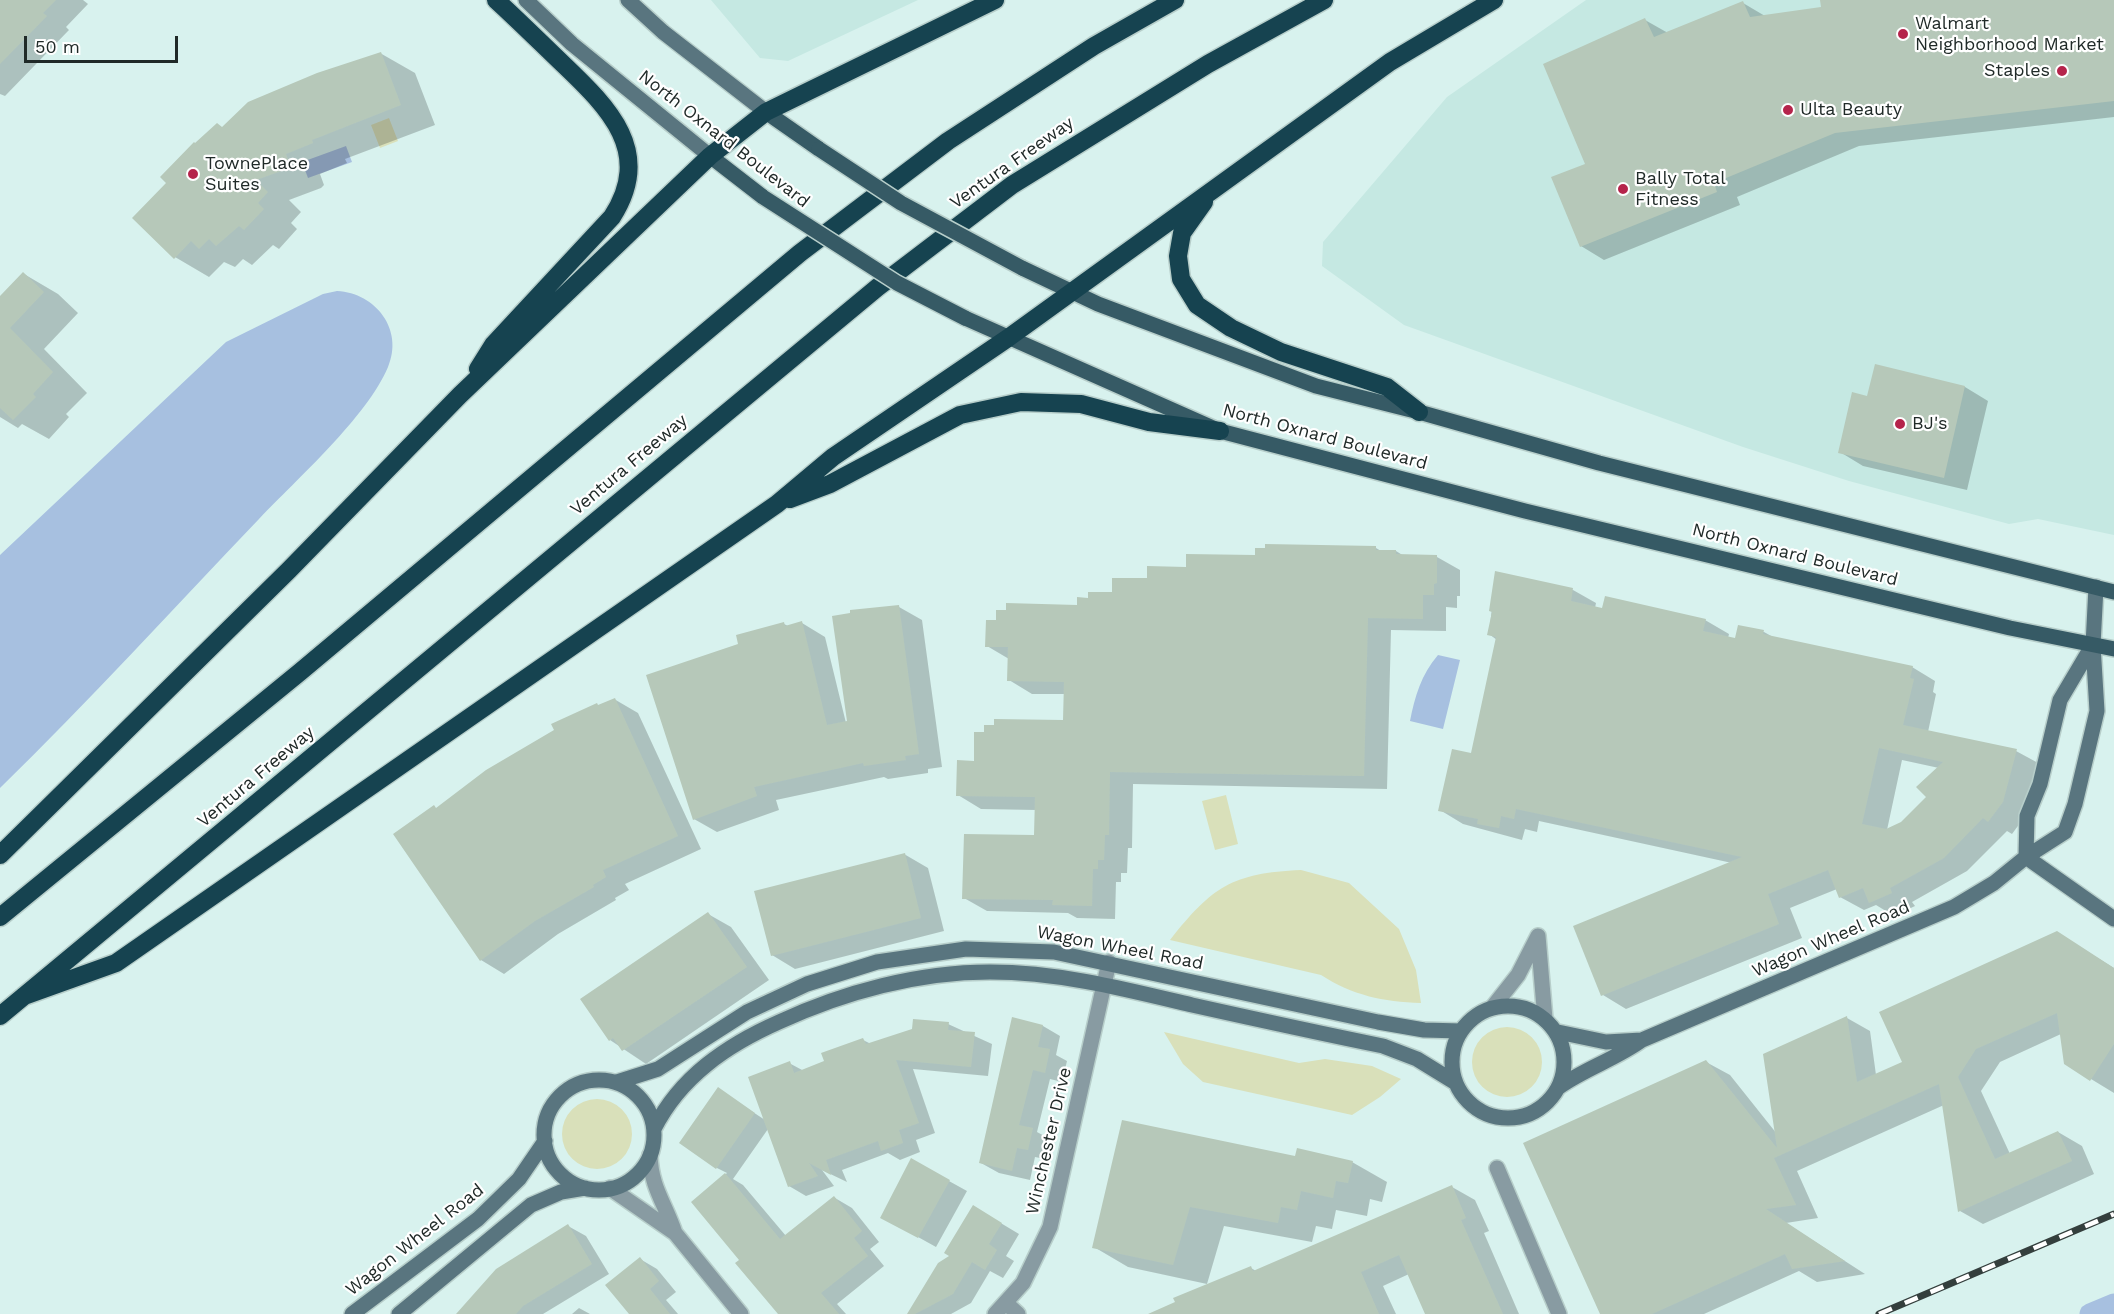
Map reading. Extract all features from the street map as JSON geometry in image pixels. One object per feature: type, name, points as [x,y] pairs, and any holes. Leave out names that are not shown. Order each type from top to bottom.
[{"type":"highway","points":[[460,395],[493,345],[612,217],[624,192],[629,165],[623,136],[602,100],[496,0]]},
{"type":"highway","points":[[0,855],[289,570],[460,395],[710,156],[766,112],[995,0]]},
{"type":"highway","points":[[0,917],[300,672],[800,253],[948,141],[1094,46],[1175,0]]},
{"type":"highway","name":"Ventura Freeway","points":[[0,1016],[878,287],[1012,185],[1209,64],[1324,0]]},
{"type":"highway","points":[[24,996],[116,963],[777,504],[833,457],[1008,338],[1390,62],[1494,0]]},
{"type":"highway","points":[[1224,180],[1195,211],[1182,233],[1178,256],[1181,279],[1197,305],[1231,328],[1281,352],[1387,387],[1419,412]]},
{"type":"highway","points":[[777,504],[830,484],[960,415],[1021,402],[1081,404],[1149,422],[1220,431]]},
{"type":"main road","points":[[766,112],[902,203],[1022,268],[1070,291],[1210,348],[1316,386],[1419,412],[1599,463],[2114,592]]},
{"type":"main road","name":"North Oxnard Boulevard","points":[[710,156],[763,197],[897,283],[1008,338],[1220,431],[1525,511],[2010,628],[2114,649]]},
{"type":"street","name":"North Oxnard Boulevard","points":[[526,0],[572,44],[710,156]]},
{"type":"street","points":[[628,0],[663,32],[766,112]]},
{"type":"street","name":"Wagon Wheel Road","points":[[1559,1087],[1592,1066],[1623,1054],[1642,1040],[1954,908],[1994,883],[2025,857],[2065,832],[2075,804],[2097,711],[2093,645],[2096,587]]},
{"type":"street","name":"Wagon Wheel Road","points":[[2025,857],[2027,816],[2040,784],[2060,700],[2093,645]]},
{"type":"street","points":[[2025,857],[2114,919]]},
{"type":"street","points":[[1492,1008],[1518,975],[1538,936],[1545,1019]]},
{"type":"street","name":"Wagon Wheel Road","points":[[617,1082],[658,1069],[724,1025],[783,994],[877,962],[950,950],[1010,948],[1054,952],[1378,1022],[1424,1030],[1461,1031]]},
{"type":"street","name":"Winchester Drive","points":[[1000,1309],[1033,1266],[1050,1227],[1108,962]]},
{"type":"street","points":[[675,1233],[666,1207],[654,1187],[650,1155],[654,1129],[676,1092],[713,1059],[762,1029],[835,1000],[906,981],[989,972],[1049,976],[1104,985],[1383,1046],[1417,1059],[1456,1083]]},
{"type":"street","points":[[1511,1006],[1528,1010],[1545,1019],[1558,1032],[1564,1052],[1564,1070],[1559,1087],[1548,1100],[1534,1110],[1516,1118],[1491,1115],[1476,1107],[1461,1093],[1456,1083],[1452,1064],[1454,1047],[1461,1031],[1470,1019],[1492,1008],[1511,1006]]},
{"type":"street","name":"Wagon Wheel Road","points":[[1558,1032],[1606,1042],[1642,1040]]},
{"type":"street","points":[[586,1188],[571,1182],[558,1171],[549,1157],[545,1141],[549,1113],[558,1098],[572,1087],[587,1081],[617,1082],[642,1100],[650,1114],[654,1129]]},
{"type":"street","name":"Wagon Wheel Road","points":[[352,1314],[478,1219],[519,1179],[545,1141]]},
{"type":"street","points":[[399,1314],[531,1205],[561,1192],[586,1188],[610,1188],[627,1182],[641,1170],[650,1155]]},
{"type":"street","points":[[1497,1168],[1559,1314]]},
{"type":"street","points":[[610,1188],[675,1233],[741,1314]]},
{"type":"street","points":[[1000,1309],[1018,1314]]},
{"type":"shaded area","points":[[711,0],[918,0],[788,61],[760,58]]},
{"type":"shaded area","points":[[1586,0],[2114,0],[2114,535],[2038,519],[2009,524],[1849,481],[1743,447],[1404,325],[1322,266],[1323,242],[1447,97]]},
{"type":"shaded area","points":[[389,118],[398,141],[380,148],[371,125]]},
{"type":"shaded area","points":[[1226,795],[1238,844],[1215,850],[1202,801]]},
{"type":"shaded area","points":[[1301,870],[1349,883],[1399,929],[1416,970],[1421,1003],[1368,996],[1344,988],[1321,975],[1170,940],[1198,907],[1225,886],[1257,875]]},
{"type":"shaded area","points":[[1507,1027],[1520,1030],[1532,1037],[1539,1049],[1542,1062],[1539,1075],[1532,1087],[1520,1094],[1507,1097],[1494,1094],[1482,1087],[1475,1075],[1472,1062],[1475,1049],[1482,1037],[1494,1030]]},
{"type":"shaded area","points":[[1164,1032],[1299,1063],[1325,1059],[1372,1066],[1401,1079],[1380,1097],[1352,1115],[1203,1082],[1183,1064]]},
{"type":"shaded area","points":[[597,1099],[610,1102],[622,1109],[629,1121],[632,1134],[629,1147],[622,1159],[610,1166],[597,1169],[584,1166],[572,1159],[565,1147],[562,1134],[565,1121],[572,1109],[584,1102]]},
{"type":"water","points":[[346,146],[352,162],[308,178],[302,162]]},
{"type":"water","points":[[337,291],[351,293],[364,299],[383,316],[389,327],[392,353],[378,386],[330,447],[0,788],[0,555],[226,342],[323,294]]},
{"type":"water","points":[[1438,655],[1460,660],[1443,729],[1410,721],[1420,686],[1427,670]]},
{"type":"building","points":[[0,0],[56,0],[43,13],[47,16],[0,64]]},
{"type":"building","points":[[1820,0],[2114,0],[2114,101],[1835,133],[1714,183],[1717,192],[1580,247],[1551,177],[1585,164],[1543,64],[1645,18],[1654,37],[1743,1],[1750,17],[1821,7]]},
{"type":"building","points":[[381,52],[401,105],[312,140],[313,143],[286,154],[290,165],[287,169],[256,180],[268,192],[258,203],[264,209],[244,230],[239,226],[216,246],[209,239],[199,249],[191,241],[174,259],[132,218],[166,183],[160,177],[194,142],[217,123],[222,127],[248,102],[317,73]]},
{"type":"building","points":[[23,272],[44,292],[10,328],[53,372],[33,394],[36,397],[13,420],[0,408],[0,296]]},
{"type":"building","name":"BJ's","points":[[1875,364],[1965,386],[1944,478],[1838,453],[1852,392],[1867,396]]},
{"type":"building","points":[[1265,544],[1376,546],[1376,550],[1396,550],[1396,554],[1437,555],[1437,583],[1434,584],[1434,595],[1423,595],[1423,619],[1368,618],[1364,776],[1110,772],[1109,835],[1105,835],[1104,860],[1098,860],[1098,869],[1093,869],[1092,906],[1052,905],[1053,900],[962,899],[964,834],[1034,835],[1035,797],[956,796],[957,760],[974,761],[974,732],[984,732],[984,725],[994,725],[994,719],[1063,720],[1064,682],[1007,681],[1008,647],[985,647],[986,620],[996,620],[996,610],[1006,610],[1006,603],[1077,605],[1077,597],[1088,598],[1088,592],[1112,592],[1112,578],[1147,578],[1147,566],[1186,567],[1186,554],[1255,555],[1255,548],[1265,548]]},
{"type":"building","points":[[1495,571],[1573,588],[1571,601],[1602,608],[1605,596],[1706,619],[1703,631],[1735,638],[1738,625],[1764,630],[1763,634],[1913,666],[1910,678],[1914,679],[1903,725],[2017,749],[2003,802],[1988,822],[1983,818],[1944,858],[1890,888],[1892,893],[1869,903],[1863,888],[1839,898],[1828,870],[1768,894],[1779,924],[1601,996],[1573,926],[1742,857],[1516,809],[1514,819],[1501,816],[1499,828],[1477,824],[1478,819],[1438,811],[1452,749],[1471,753],[1496,637],[1487,635],[1492,612],[1489,611]],"holes":[[[1879,748],[1943,762],[1916,787],[1926,797],[1901,822],[1886,829],[1862,824]]]},
{"type":"building","points":[[899,605],[919,754],[905,756],[906,760],[864,766],[863,763],[754,787],[757,796],[693,820],[646,675],[738,644],[736,635],[784,622],[785,626],[802,621],[827,725],[847,721],[832,616],[850,613],[850,610]]},
{"type":"building","points":[[615,698],[678,836],[603,870],[606,877],[593,885],[594,887],[535,921],[480,961],[393,834],[434,805],[436,808],[486,770],[554,730],[551,724],[597,703],[598,705]]},
{"type":"building","points":[[905,853],[921,918],[771,956],[754,891]]},
{"type":"building","points":[[708,912],[747,967],[622,1051],[613,1038],[609,1041],[580,999]]},
{"type":"building","points":[[2057,931],[2114,968],[2114,1044],[2090,1081],[2064,1064],[2057,1013],[1976,1049],[1958,1077],[1995,1159],[2058,1131],[2072,1161],[1958,1212],[1939,1084],[1774,1158],[1796,1205],[1766,1209],[1845,1261],[1792,1269],[1785,1254],[1652,1314],[1600,1314],[1523,1143],[1706,1060],[1777,1148],[1763,1054],[1847,1016],[1857,1082],[1902,1062],[1879,1012]]},
{"type":"building","points":[[1012,1017],[1043,1025],[1038,1047],[1050,1049],[1045,1073],[1033,1070],[1019,1125],[1033,1128],[1028,1150],[1017,1148],[1012,1171],[979,1163]]},
{"type":"building","points":[[913,1019],[949,1022],[948,1030],[975,1032],[971,1067],[896,1060],[919,1123],[899,1130],[903,1143],[881,1151],[878,1141],[826,1160],[831,1175],[809,1163],[818,1176],[788,1187],[748,1077],[790,1061],[794,1073],[824,1061],[821,1053],[863,1038],[866,1044],[912,1029]]},
{"type":"building","points":[[718,1087],[755,1113],[716,1169],[679,1143]]},
{"type":"building","points":[[1122,1120],[1295,1156],[1297,1148],[1353,1161],[1348,1183],[1336,1181],[1333,1198],[1301,1191],[1297,1210],[1281,1207],[1278,1223],[1190,1207],[1173,1265],[1092,1248]]},
{"type":"building","points":[[911,1158],[950,1180],[918,1238],[880,1218]]},
{"type":"building","points":[[725,1173],[780,1239],[834,1196],[862,1231],[854,1238],[868,1256],[821,1293],[839,1314],[778,1314],[735,1263],[739,1260],[691,1202]]},
{"type":"building","points":[[1452,1185],[1466,1218],[1461,1220],[1503,1314],[1425,1314],[1399,1255],[1361,1272],[1379,1314],[1148,1314],[1175,1302],[1173,1298],[1251,1266],[1253,1271]]},
{"type":"building","points":[[973,1205],[1002,1223],[989,1244],[997,1250],[985,1270],[972,1262],[953,1294],[915,1314],[907,1314],[938,1263],[949,1256],[944,1253]]},
{"type":"building","points":[[568,1224],[592,1264],[523,1306],[516,1314],[456,1314],[496,1269]]},
{"type":"building","points":[[640,1257],[659,1281],[650,1289],[670,1314],[629,1314],[605,1285]]},
{"type":"waterway","points":[[2090,1314],[2114,1304]]},
{"type":"railway","points":[[1879,1314],[2114,1214]]},
{"type":"place","name":"Walmart Neighborhood Market","points":[[1903,34]]},
{"type":"place","name":"Staples","points":[[2062,71]]},
{"type":"place","name":"Ulta Beauty","points":[[1788,110]]},
{"type":"place","name":"TownePlace Suites","points":[[193,174]]},
{"type":"place","name":"Bally Total Fitness","points":[[1623,189]]},
{"type":"place","name":"BJ's","points":[[1900,424]]}]
